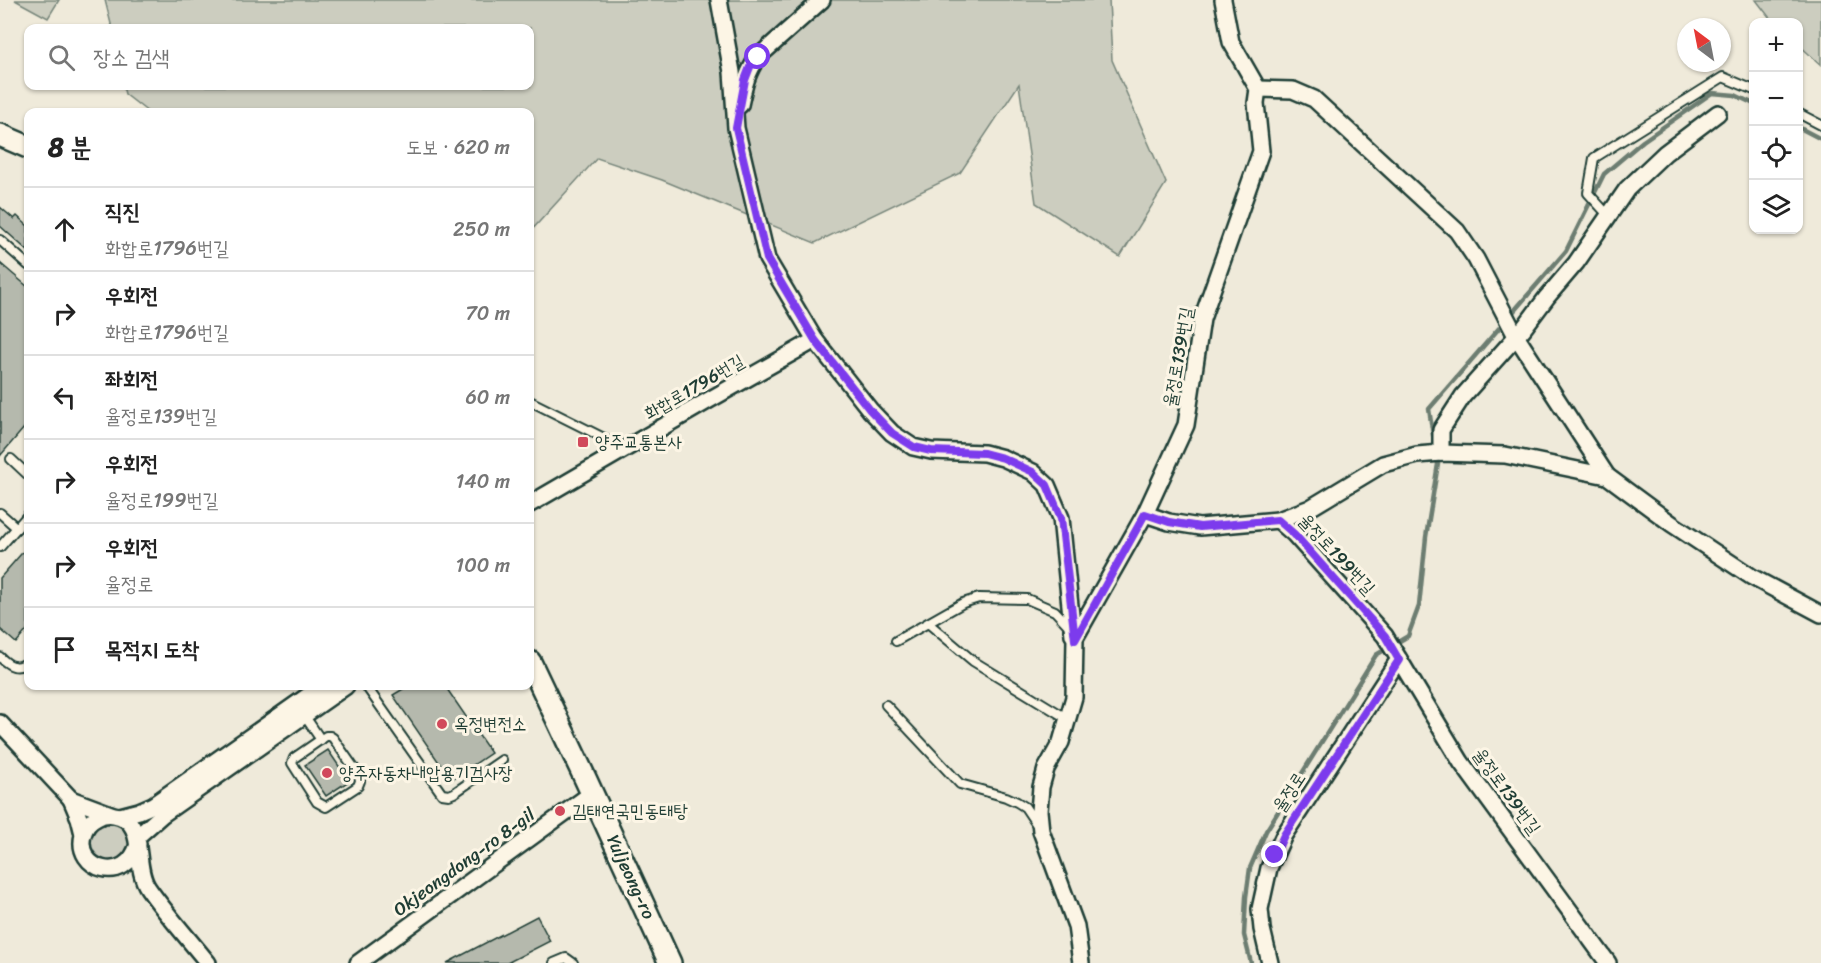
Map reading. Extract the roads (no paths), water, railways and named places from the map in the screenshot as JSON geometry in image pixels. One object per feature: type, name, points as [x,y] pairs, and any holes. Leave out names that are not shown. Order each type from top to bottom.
[{"type":"main road","points":[[0,135],[24,145]]},
{"type":"main road","name":"Yuljeong-ro","points":[[534,670],[670,963]]},
{"type":"street","points":[[719,0],[732,72],[736,128],[767,259],[815,340],[870,410],[892,433],[914,447],[931,451],[984,453],[1003,458],[1033,472],[1047,485],[1061,518],[1074,637]]},
{"type":"street","points":[[736,128],[745,80],[750,67],[822,0]]},
{"type":"street","name":"율정로139번길","points":[[1081,963],[1076,926],[1041,831],[1039,811],[1041,788],[1046,769],[1061,742],[1074,697],[1074,637],[1145,514],[1186,424],[1202,319],[1262,151],[1256,103],[1258,89],[1231,42],[1223,0]]},
{"type":"street","points":[[1258,89],[1293,90],[1314,99],[1457,231],[1476,259],[1515,334],[1607,476],[1672,524],[1752,577],[1821,614]]},
{"type":"street","points":[[1441,453],[1441,430],[1463,396],[1576,263],[1627,189],[1658,160],[1718,113]]},
{"type":"street","name":"화합로1796번길","points":[[534,502],[815,340]]},
{"type":"street","points":[[1278,520],[1310,508],[1383,464],[1417,454],[1505,455],[1607,476]]},
{"type":"street","name":"율정로199번길","points":[[1145,514],[1169,522],[1200,527],[1278,520],[1294,534],[1385,636]]},
{"type":"street","name":"율정로139번길","points":[[1385,636],[1461,762],[1608,963]]},
{"type":"street","name":"율정로","points":[[1270,963],[1260,909],[1269,868],[1284,835],[1398,658]]},
{"type":"street","points":[[315,690],[153,805],[139,811],[102,815],[94,819],[83,834],[84,852],[89,860],[105,869],[123,867],[135,853],[138,841],[163,814],[340,690]]},
{"type":"street","points":[[0,723],[71,799],[83,834]]},
{"type":"street","name":"Okjeongdong-ro 8-gil","points":[[358,963],[592,792]]},
{"type":"street","points":[[71,799],[128,820],[134,827],[138,841],[140,867],[147,886],[208,963]]},
{"type":"street","points":[[114,869],[147,886]]},
{"type":"lane","points":[[1608,215],[1588,193],[1594,158],[1724,77],[1749,88]]},
{"type":"lane","points":[[1803,116],[1821,125]]},
{"type":"lane","points":[[0,240],[24,261]]},
{"type":"lane","points":[[534,403],[604,438],[618,452]]},
{"type":"lane","points":[[12,459],[24,471]]},
{"type":"lane","points":[[0,513],[16,528]]},
{"type":"lane","points":[[0,547],[24,519]]},
{"type":"lane","points":[[896,641],[973,599],[1017,598],[1028,599],[1055,611],[1068,624],[1074,637]]},
{"type":"lane","points":[[928,623],[973,661],[1068,719]]},
{"type":"lane","points":[[0,657],[14,667],[24,665]]},
{"type":"lane","points":[[369,690],[442,794],[454,793],[502,760]]},
{"type":"lane","name":"율정로139번길","points":[[886,705],[960,784],[1017,802],[1025,807],[1041,831]]},
{"type":"lane","points":[[304,715],[321,740]]},
{"type":"lane","points":[[332,736],[359,775],[360,781],[358,786],[326,807],[318,802],[292,764],[294,758],[321,740],[332,736]]},
{"type":"lane","points":[[554,963],[566,958],[573,963]]},
{"type":"waterway","points":[[1434,442],[1429,409],[1566,251],[1604,174],[1643,141],[1712,93],[1735,95],[1749,102]]},
{"type":"waterway","points":[[1803,130],[1821,139]]},
{"type":"waterway","points":[[1251,963],[1244,935],[1246,897],[1250,868],[1266,831],[1376,655],[1408,636],[1419,606],[1426,537],[1438,464],[1436,456]]},
{"type":"place","name":"양주교통본사","points":[[583,442]]},
{"type":"place","name":"옥정변전소","points":[[442,724]]},
{"type":"place","name":"양주자동차내압용기검사장","points":[[327,773]]},
{"type":"place","name":"김태연국민동태탕","points":[[560,811]]}]
